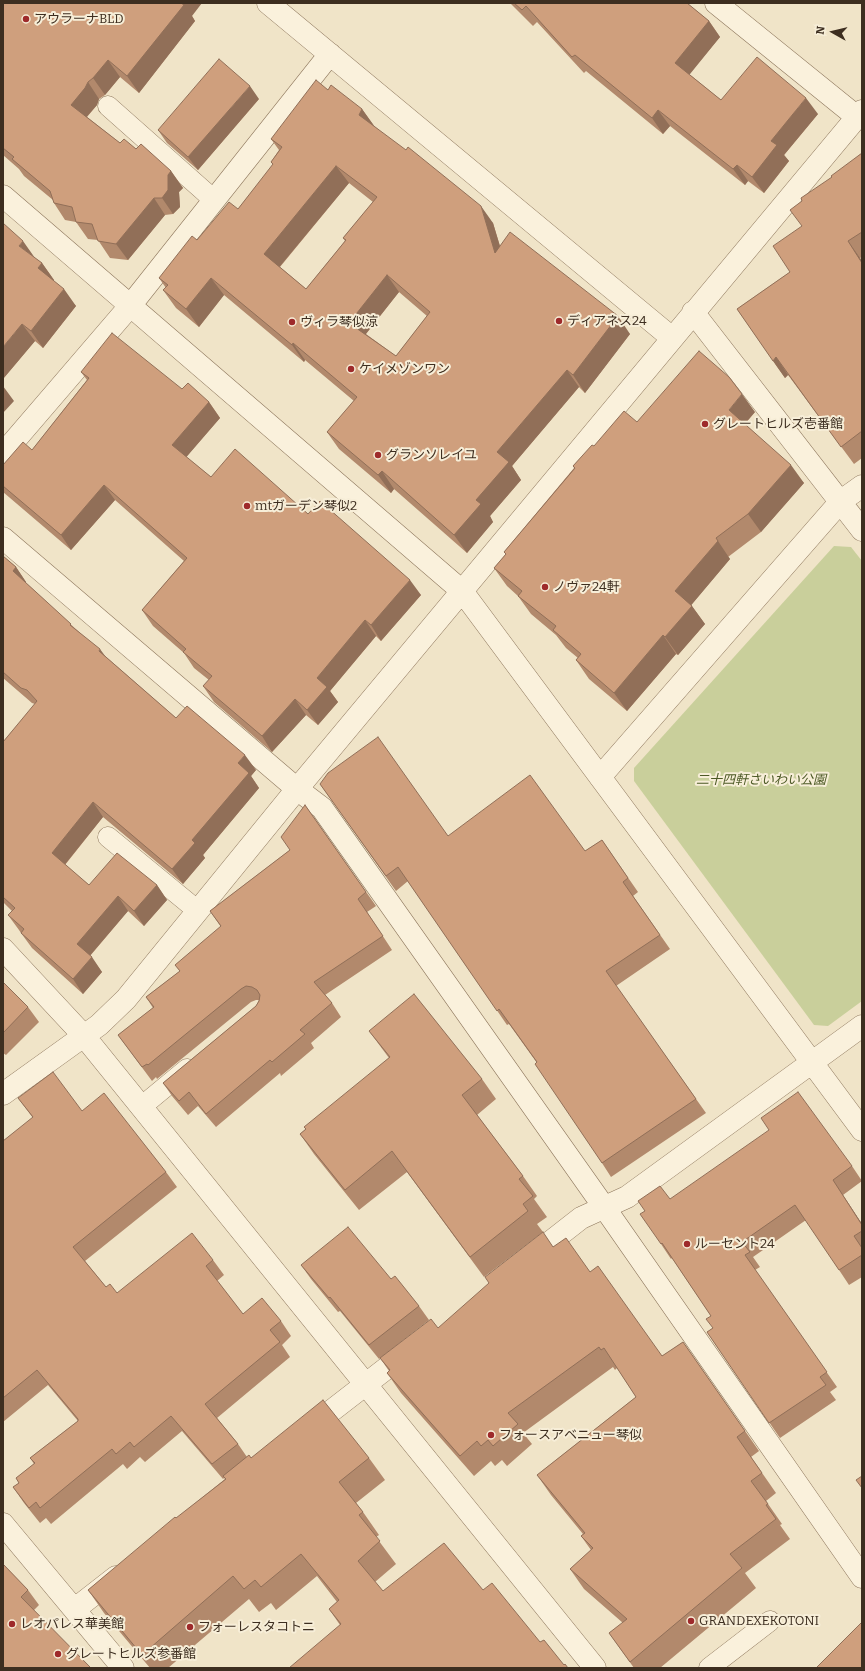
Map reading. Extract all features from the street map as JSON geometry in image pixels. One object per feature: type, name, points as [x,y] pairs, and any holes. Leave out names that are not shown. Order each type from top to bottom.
[{"type":"street","points":[[268,3],[672,338]]},
{"type":"street","points":[[3,1094],[99,1025],[126,999],[297,788],[693,312],[860,114],[716,3]]},
{"type":"street","points":[[3,454],[130,306],[330,54]]},
{"type":"street","points":[[3,196],[462,591],[862,1130]]},
{"type":"street","points":[[693,312],[862,530]]},
{"type":"street","points":[[600,777],[840,501],[862,486]]},
{"type":"street","points":[[3,538],[322,808],[604,1207],[862,1577]]},
{"type":"street","points":[[3,949],[84,1036],[595,1668]]},
{"type":"street","points":[[513,1271],[581,1218],[627,1197],[862,1026]]},
{"type":"street","points":[[292,1442],[426,1338]]},
{"type":"street","points":[[3,1524],[123,1668]]},
{"type":"street","points":[[75,1609],[130,1566]]},
{"type":"lane","points":[[108,106],[214,200]]},
{"type":"lane","points":[[108,837],[198,911]]},
{"type":"lane","points":[[141,1107],[203,1056]]},
{"type":"lane","points":[[709,1668],[770,1620]]},
{"type":"green space","name":"二十四軒さいわい公園","points":[[834,546],[851,547],[862,561],[862,1001],[828,1026],[814,1025],[634,781],[634,768]]},
{"type":"building","points":[[3,3],[181,3],[184,5],[127,76],[108,60],[88,82],[71,105],[120,143],[124,139],[136,149],[141,144],[171,171],[168,175],[168,190],[162,198],[154,198],[116,244],[98,241],[92,224],[76,222],[72,207],[54,203],[50,191],[12,159],[14,157],[3,148]]},
{"type":"building","points":[[514,3],[687,3],[709,21],[675,63],[721,100],[757,57],[806,98],[771,141],[777,145],[752,177],[737,165],[733,169],[658,110],[652,118],[575,55],[572,57],[526,6],[522,10]]},
{"type":"building","points":[[219,59],[250,86],[188,157],[158,130]]},
{"type":"building","points":[[316,80],[328,90],[331,85],[362,109],[359,115],[406,150],[408,147],[481,206],[495,253],[510,232],[618,316],[573,375],[567,370],[497,452],[509,462],[476,500],[481,504],[454,535],[382,471],[378,475],[327,432],[357,397],[293,343],[292,345],[211,278],[186,309],[163,290],[168,285],[159,278],[192,236],[197,240],[229,202],[238,209],[273,164],[271,162],[282,147],[271,139]],"holes":[[[336,166],[377,197],[343,238],[346,240],[306,289],[264,254]],[[387,275],[430,312],[396,356],[349,323]]]},
{"type":"building","points":[[862,153],[862,232],[848,241],[862,263],[862,431],[841,447],[776,357],[773,361],[737,309],[790,272],[773,246],[802,226],[790,210],[802,201],[801,198],[832,177],[831,176]]},
{"type":"building","points":[[3,223],[23,241],[19,246],[42,263],[38,268],[64,289],[31,331],[22,324],[3,347]]},
{"type":"building","points":[[112,333],[182,389],[188,383],[209,402],[172,445],[211,477],[235,449],[308,514],[320,501],[410,580],[371,625],[365,620],[317,678],[327,687],[307,710],[295,699],[262,736],[203,686],[212,676],[183,652],[186,649],[142,610],[187,558],[104,485],[61,535],[3,486],[3,465],[23,442],[32,450],[89,378],[81,372]]},
{"type":"building","points":[[699,351],[729,377],[742,394],[729,410],[791,465],[748,514],[716,538],[718,541],[675,591],[692,606],[665,637],[663,635],[614,693],[576,660],[581,654],[553,630],[556,626],[518,596],[522,591],[494,568],[506,554],[504,552],[575,468],[573,466],[592,445],[594,446],[624,411],[637,422]]},
{"type":"building","points":[[3,556],[16,567],[13,571],[71,624],[70,625],[100,649],[99,651],[176,718],[187,706],[245,755],[238,763],[249,773],[192,840],[195,843],[172,869],[93,802],[52,853],[89,885],[117,853],[157,885],[134,911],[118,896],[77,944],[92,957],[73,979],[21,933],[24,929],[8,915],[15,908],[3,897],[3,742],[37,701],[27,690],[21,688],[3,672]]},
{"type":"building","points":[[378,737],[448,836],[530,775],[585,851],[602,840],[628,878],[623,882],[660,935],[606,971],[696,1099],[602,1163],[535,1064],[537,1062],[499,1009],[497,1011],[398,867],[386,876],[320,784],[328,773]]},
{"type":"building","points":[[305,805],[366,892],[358,899],[383,936],[314,982],[332,1003],[300,1030],[305,1034],[272,1062],[270,1060],[206,1114],[189,1092],[179,1101],[163,1083],[256,1006],[260,995],[257,990],[246,986],[241,989],[148,1065],[147,1064],[142,1067],[118,1035],[154,1007],[146,997],[180,971],[175,965],[221,926],[210,911],[290,850],[281,837]]},
{"type":"building","points":[[3,982],[28,1007],[3,1033]]},
{"type":"building","points":[[414,994],[482,1079],[462,1095],[523,1176],[519,1179],[533,1196],[523,1204],[528,1211],[470,1257],[392,1151],[345,1190],[300,1134],[306,1129],[304,1127],[390,1057],[369,1031]]},
{"type":"building","points":[[53,1072],[82,1111],[104,1093],[166,1172],[73,1247],[106,1287],[110,1284],[117,1293],[192,1233],[213,1260],[206,1266],[243,1314],[262,1298],[281,1321],[270,1330],[280,1342],[205,1404],[238,1444],[212,1464],[171,1416],[134,1447],[130,1442],[116,1454],[112,1449],[40,1508],[36,1502],[29,1508],[13,1487],[19,1483],[16,1478],[35,1463],[30,1458],[78,1421],[78,1419],[37,1370],[3,1398],[3,1141],[33,1117],[18,1098]]},
{"type":"building","points":[[798,1092],[852,1166],[833,1180],[862,1225],[862,1231],[854,1236],[862,1248],[862,1255],[839,1270],[795,1205],[742,1242],[750,1252],[745,1255],[827,1372],[820,1377],[826,1385],[769,1423],[707,1332],[713,1328],[706,1319],[711,1316],[662,1243],[661,1244],[640,1214],[645,1211],[638,1201],[660,1186],[670,1199],[769,1130],[761,1118]]},
{"type":"building","points":[[348,1227],[391,1279],[395,1276],[419,1306],[369,1345],[330,1297],[329,1298],[301,1265]]},
{"type":"building","points":[[543,1232],[553,1247],[566,1238],[590,1272],[598,1266],[662,1356],[683,1342],[745,1431],[737,1437],[762,1473],[751,1481],[768,1504],[766,1505],[776,1519],[730,1554],[742,1568],[630,1662],[609,1633],[627,1619],[570,1569],[593,1548],[581,1536],[585,1533],[537,1475],[636,1397],[604,1348],[601,1350],[599,1347],[508,1413],[518,1424],[493,1446],[488,1440],[481,1446],[477,1441],[460,1456],[387,1373],[390,1370],[380,1358],[431,1319],[438,1328],[489,1283],[485,1277]]},
{"type":"building","points":[[323,1400],[369,1458],[339,1482],[363,1512],[359,1515],[380,1541],[358,1561],[383,1591],[444,1543],[483,1590],[492,1583],[540,1642],[544,1640],[568,1668],[289,1668],[341,1624],[329,1609],[339,1600],[301,1554],[261,1587],[255,1580],[244,1589],[233,1576],[142,1655],[88,1590],[175,1517],[176,1518],[226,1479],[223,1476],[249,1455],[251,1458]]},
{"type":"building","points":[[862,1476],[862,1488],[856,1480]]},
{"type":"building","points":[[3,1564],[28,1590],[21,1597],[91,1668],[3,1668]]},
{"type":"building","points":[[862,1622],[862,1668],[816,1668]]},
{"type":"place","name":"アウラーナBLD","points":[[26,19]]},
{"type":"place","name":"ディアネス24","points":[[559,321]]},
{"type":"place","name":"ヴィラ琴似涼","points":[[292,322]]},
{"type":"place","name":"ケイメゾンワン","points":[[351,369]]},
{"type":"place","name":"グレートヒルズ壱番館","points":[[705,424]]},
{"type":"place","name":"グランソレイユ","points":[[378,455]]},
{"type":"place","name":"mtガーデン琴似2","points":[[247,506]]},
{"type":"place","name":"ノヴァ24軒","points":[[545,587]]},
{"type":"place","name":"ルーセント24","points":[[687,1244]]},
{"type":"place","name":"フォースアベニュー琴似","points":[[491,1435]]},
{"type":"place","name":"GRANDEXEKOTONI","points":[[691,1621]]},
{"type":"place","name":"レオパレス華美館","points":[[12,1624]]},
{"type":"place","name":"フォーレスタコトニ","points":[[190,1627]]},
{"type":"place","name":"グレートヒルズ参番館","points":[[58,1654]]}]
